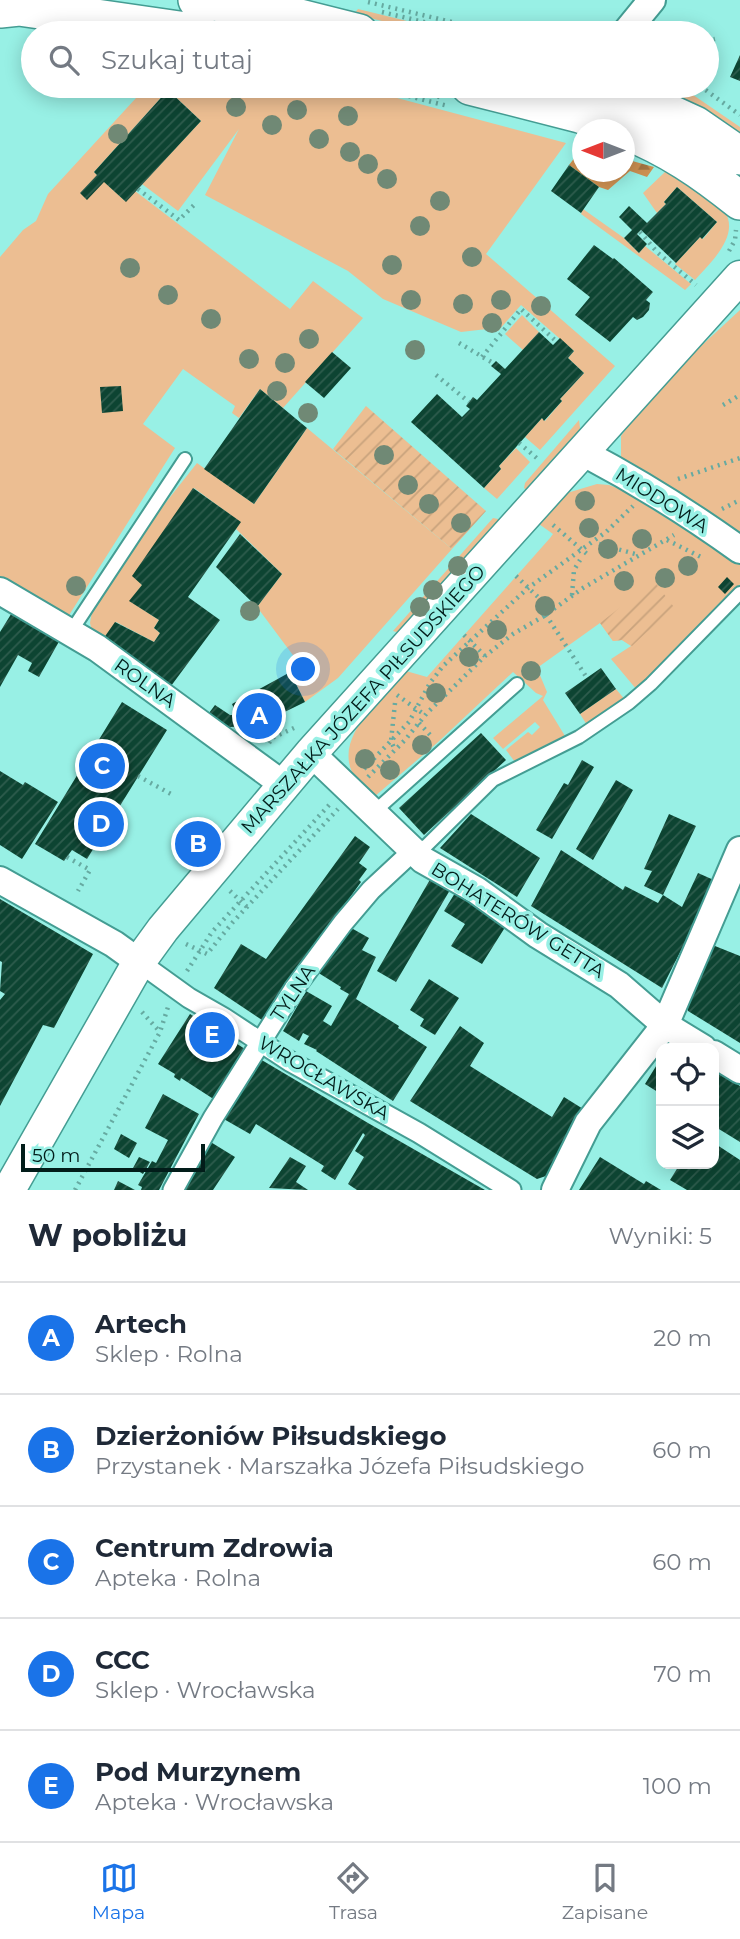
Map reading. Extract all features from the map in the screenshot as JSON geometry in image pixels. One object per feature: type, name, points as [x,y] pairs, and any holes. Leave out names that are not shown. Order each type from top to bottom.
[{"type":"main road","points":[[197,0],[260,8],[292,21]]},
{"type":"main road","points":[[0,9],[19,7],[116,21]]},
{"type":"main road","points":[[315,21],[359,13]]},
{"type":"main road","points":[[593,98],[613,119]]},
{"type":"main road","points":[[629,98],[695,125],[740,156]]},
{"type":"main road","points":[[635,134],[659,144],[700,170],[738,212]]},
{"type":"street","points":[[635,21],[652,0]]},
{"type":"street","name":"MARSZAŁKA JÓZEFA PIŁSUDSKIEGO","points":[[9,1190],[139,962],[163,929],[311,752],[582,452],[733,267]]},
{"type":"street","name":"MIODOWA","points":[[582,452],[643,496],[698,520],[740,550]]},
{"type":"street","name":"ROLNA","points":[[0,592],[97,648],[284,785]]},
{"type":"street","name":"BOHATERÓW GETTA","points":[[311,752],[423,860],[476,890],[538,935],[620,985],[666,1025],[695,1043]]},
{"type":"street","name":"TYLNA","points":[[173,1190],[213,1118],[294,989],[371,890],[414,850]]},
{"type":"street","points":[[555,1190],[588,1123],[666,1025],[740,850]]},
{"type":"street","points":[[0,880],[114,944],[139,962]]},
{"type":"street","name":"WROCŁAWSKA","points":[[139,962],[176,990],[260,1042],[419,1133],[511,1190]]},
{"type":"street","points":[[719,1057],[740,1070]]},
{"type":"lane","points":[[70,633],[185,459]]},
{"type":"lane","points":[[414,850],[426,846],[493,780],[579,737],[629,703],[740,593]]},
{"type":"lane","points":[[374,812],[517,684]]},
{"type":"path","points":[[359,13],[403,21]]},
{"type":"path","points":[[359,13],[415,21]]},
{"type":"path","points":[[717,98],[740,115]]},
{"type":"path","points":[[138,189],[179,220],[196,204]]},
{"type":"path","points":[[733,267],[738,212]]},
{"type":"path","points":[[640,232],[692,282]]},
{"type":"path","points":[[482,357],[521,309],[557,342]]},
{"type":"path","points":[[459,343],[493,363]]},
{"type":"path","points":[[436,375],[469,402]]},
{"type":"path","points":[[723,405],[740,395]]},
{"type":"path","points":[[519,443],[539,460]]},
{"type":"path","points":[[740,458],[643,496],[606,532],[528,588],[443,666],[430,683],[409,722],[348,790],[207,954],[198,952],[212,932],[348,790],[395,750],[425,715],[485,656],[513,634],[572,596],[698,520],[740,500]]},
{"type":"path","points":[[544,517],[587,554]]},
{"type":"path","points":[[599,544],[640,555]]},
{"type":"path","points":[[572,596],[573,570],[580,559]]},
{"type":"path","points":[[516,576],[539,598]]},
{"type":"path","points":[[546,615],[587,678]]},
{"type":"path","points":[[464,635],[485,656]]},
{"type":"path","points":[[390,690],[425,715]]},
{"type":"path","points":[[395,750],[391,741],[396,694]]},
{"type":"path","points":[[138,776],[171,794]]},
{"type":"path","points":[[68,856],[90,870],[78,891]]},
{"type":"path","points":[[228,889],[247,907]]},
{"type":"path","points":[[75,1190],[160,1032],[176,990]]},
{"type":"path","points":[[142,1012],[160,1032]]},
{"type":"shaded area","points":[[358,9],[407,21],[382,21],[354,14]]},
{"type":"shaded area","points":[[136,98],[161,98],[94,172],[125,201],[135,191],[290,309],[313,281],[363,318],[283,408],[260,389],[239,418],[232,413],[235,406],[183,369],[143,424],[175,448],[66,620],[0,580],[0,257],[23,230],[36,221],[48,194]]},
{"type":"shaded area","points":[[177,98],[397,98],[566,143],[486,254],[615,366],[540,450],[525,437],[542,418],[545,421],[562,401],[560,399],[584,373],[568,358],[574,351],[521,305],[498,331],[487,329],[461,332],[383,299],[348,271],[205,195],[239,129],[178,211],[142,184],[201,121]]},
{"type":"shaded area","points":[[663,98],[698,98],[740,127],[740,141]]},
{"type":"shaded area","points":[[666,171],[681,178],[717,205],[725,212],[729,221],[729,230],[721,249],[695,280],[675,264],[700,237],[703,239],[717,222],[677,187],[657,213],[643,193]]},
{"type":"shaded area","points":[[583,209],[624,238],[639,253],[645,246],[691,284],[685,290],[581,214]]},
{"type":"shaded area","points":[[740,310],[740,540],[621,460],[621,436],[674,371]]},
{"type":"shaded area","points":[[522,315],[539,332],[523,350],[505,334]]},
{"type":"shaded area","points":[[366,406],[486,511],[452,549],[333,449]]},
{"type":"shaded area","points":[[579,420],[581,436],[530,493],[524,488],[525,483]]},
{"type":"shaded area","points":[[307,428],[452,549],[338,678],[305,702],[290,672],[301,666],[257,607],[282,574],[236,529],[240,522],[194,488],[139,581],[142,585],[130,601],[159,620],[154,628],[160,633],[154,642],[116,622],[101,642],[94,639],[90,623],[92,611],[148,525],[197,463],[254,504]]},
{"type":"shaded area","points":[[516,448],[530,462],[497,499],[484,488]]},
{"type":"shaded area","points":[[597,484],[620,489],[740,564],[740,584],[736,591],[637,690],[611,659],[631,646],[622,640],[613,641],[600,623],[537,668],[547,692],[543,700],[565,736],[515,762],[506,750],[528,732],[532,735],[540,727],[535,722],[503,749],[493,738],[543,696],[513,672],[374,797],[354,776],[349,758],[350,744],[364,717],[406,671],[427,677],[553,534],[539,524],[567,493]]},
{"type":"shaded area","points":[[493,518],[498,519],[498,528],[403,634],[393,631]]},
{"type":"shaded area","points":[[654,581],[677,611],[632,646],[622,640],[613,641],[600,623]]},
{"type":"shaded area","points":[[616,689],[626,701],[587,725],[580,714]]},
{"type":"green space","points":[[635,162],[654,167],[647,177],[635,173]]},
{"type":"green space","points":[[592,182],[617,182],[608,190]]},
{"type":"building","points":[[740,55],[740,81],[730,77]]},
{"type":"building","points":[[161,98],[177,98],[201,121],[126,202],[104,182],[87,200],[80,193],[97,175],[94,172]]},
{"type":"building","points":[[569,165],[572,167],[572,182],[592,182],[599,187],[581,213],[551,191]]},
{"type":"building","points":[[677,187],[717,222],[676,263],[641,230],[637,234],[647,244],[639,253],[624,238],[632,230],[619,217],[629,206],[647,223],[666,204],[664,202]]},
{"type":"building","points":[[594,245],[614,258],[653,292],[646,300],[650,303],[649,310],[643,317],[637,320],[633,317],[610,342],[575,315],[590,297],[567,279]]},
{"type":"building","points":[[539,332],[553,345],[560,338],[574,351],[568,358],[584,373],[544,421],[542,418],[499,466],[501,469],[484,488],[411,422],[437,394],[462,417],[470,409],[466,406],[473,397],[477,400],[501,374],[491,366],[496,361],[505,369]]},
{"type":"building","points":[[332,352],[351,368],[324,398],[305,382]]},
{"type":"building","points":[[121,386],[123,411],[102,413],[100,387]]},
{"type":"building","points":[[260,389],[307,428],[254,504],[204,469]]},
{"type":"building","points":[[193,488],[241,522],[188,597],[220,620],[171,686],[101,642],[115,622],[154,642],[160,633],[154,628],[159,620],[129,601],[142,585],[132,576]]},
{"type":"building","points":[[240,534],[282,574],[257,607],[216,567]]},
{"type":"building","points":[[727,577],[734,584],[725,594],[718,587]]},
{"type":"building","points":[[13,611],[61,638],[39,677],[28,671],[32,663],[18,655],[0,687],[0,632]]},
{"type":"building","points":[[601,668],[616,689],[580,714],[565,693]]},
{"type":"building","points":[[294,670],[294,680],[305,702],[252,728],[245,714],[249,726],[229,727],[209,713],[215,705],[230,715],[237,715],[232,704]]},
{"type":"building","points":[[122,702],[167,730],[87,859],[72,850],[64,861],[35,844]]},
{"type":"building","points":[[481,733],[506,760],[424,835],[399,808]]},
{"type":"building","points":[[582,760],[594,767],[552,839],[536,830],[564,783],[568,785]]},
{"type":"building","points":[[0,771],[58,802],[22,859],[0,845]]},
{"type":"building","points":[[616,780],[633,790],[593,860],[576,849]]},
{"type":"building","points":[[471,814],[540,858],[517,897],[440,848]]},
{"type":"building","points":[[669,814],[696,826],[663,895],[644,886],[652,871],[644,869]]},
{"type":"building","points":[[186,828],[191,831],[180,847],[175,844]]},
{"type":"building","points":[[355,836],[370,847],[359,863],[367,869],[359,880],[361,882],[262,1020],[214,988],[241,944],[266,959]]},
{"type":"building","points":[[561,850],[623,890],[625,886],[658,903],[663,895],[682,907],[698,873],[716,881],[662,988],[531,906]]},
{"type":"building","points":[[435,871],[450,890],[396,982],[377,971]]},
{"type":"building","points":[[455,893],[476,907],[480,903],[509,921],[482,964],[451,946],[465,924],[444,911]]},
{"type":"building","points":[[0,899],[93,954],[54,1028],[43,1025],[0,1106],[0,1000],[5,994],[0,991]]},
{"type":"building","points":[[346,925],[369,938],[362,950],[376,957],[356,999],[427,1047],[393,1101],[304,1044],[309,1036],[303,1033],[299,1041],[283,1031],[306,991],[332,1006],[323,1021],[331,1026],[349,994],[317,972]]},
{"type":"building","points":[[710,944],[740,956],[740,1043],[688,1011],[685,999]]},
{"type":"building","points":[[429,979],[459,998],[435,1035],[420,1026],[424,1019],[410,1010]]},
{"type":"building","points":[[190,1014],[245,1049],[215,1100],[181,1078],[180,1081],[174,1077],[175,1074],[158,1064]]},
{"type":"building","points":[[460,1026],[484,1043],[470,1066],[552,1117],[564,1097],[588,1112],[549,1175],[537,1179],[410,1101]]},
{"type":"building","points":[[260,1059],[485,1190],[357,1190],[348,1184],[364,1157],[355,1151],[365,1135],[363,1133],[335,1180],[321,1171],[324,1166],[256,1124],[250,1134],[222,1118]]},
{"type":"building","points":[[656,1066],[656,1091],[645,1084]]},
{"type":"building","points":[[719,1073],[740,1086],[740,1142],[719,1129]]},
{"type":"building","points":[[163,1094],[199,1114],[159,1190],[141,1190],[142,1187],[138,1185],[152,1161],[156,1163],[168,1140],[145,1128]]},
{"type":"building","points":[[121,1134],[137,1143],[129,1158],[114,1149]]},
{"type":"building","points":[[209,1141],[235,1157],[213,1190],[182,1190]]},
{"type":"building","points":[[719,1146],[740,1160],[740,1190],[687,1190],[670,1180],[677,1169],[719,1169]]},
{"type":"building","points":[[139,1157],[150,1162],[143,1174],[133,1168]]},
{"type":"building","points":[[290,1157],[306,1166],[296,1182],[308,1190],[269,1188]]},
{"type":"building","points":[[600,1157],[644,1184],[646,1181],[661,1190],[579,1190]]},
{"type":"building","points":[[118,1181],[135,1190],[114,1190]]},
{"type":"place","name":"Artech","points":[[259,716]]},
{"type":"place","name":"Centrum Zdrowia","points":[[102,766]]},
{"type":"place","name":"CCC","points":[[101,824]]},
{"type":"place","name":"Dzierżoniów Piłsudskiego","points":[[198,844]]},
{"type":"place","name":"Pod Murzynem","points":[[212,1035]]}]
